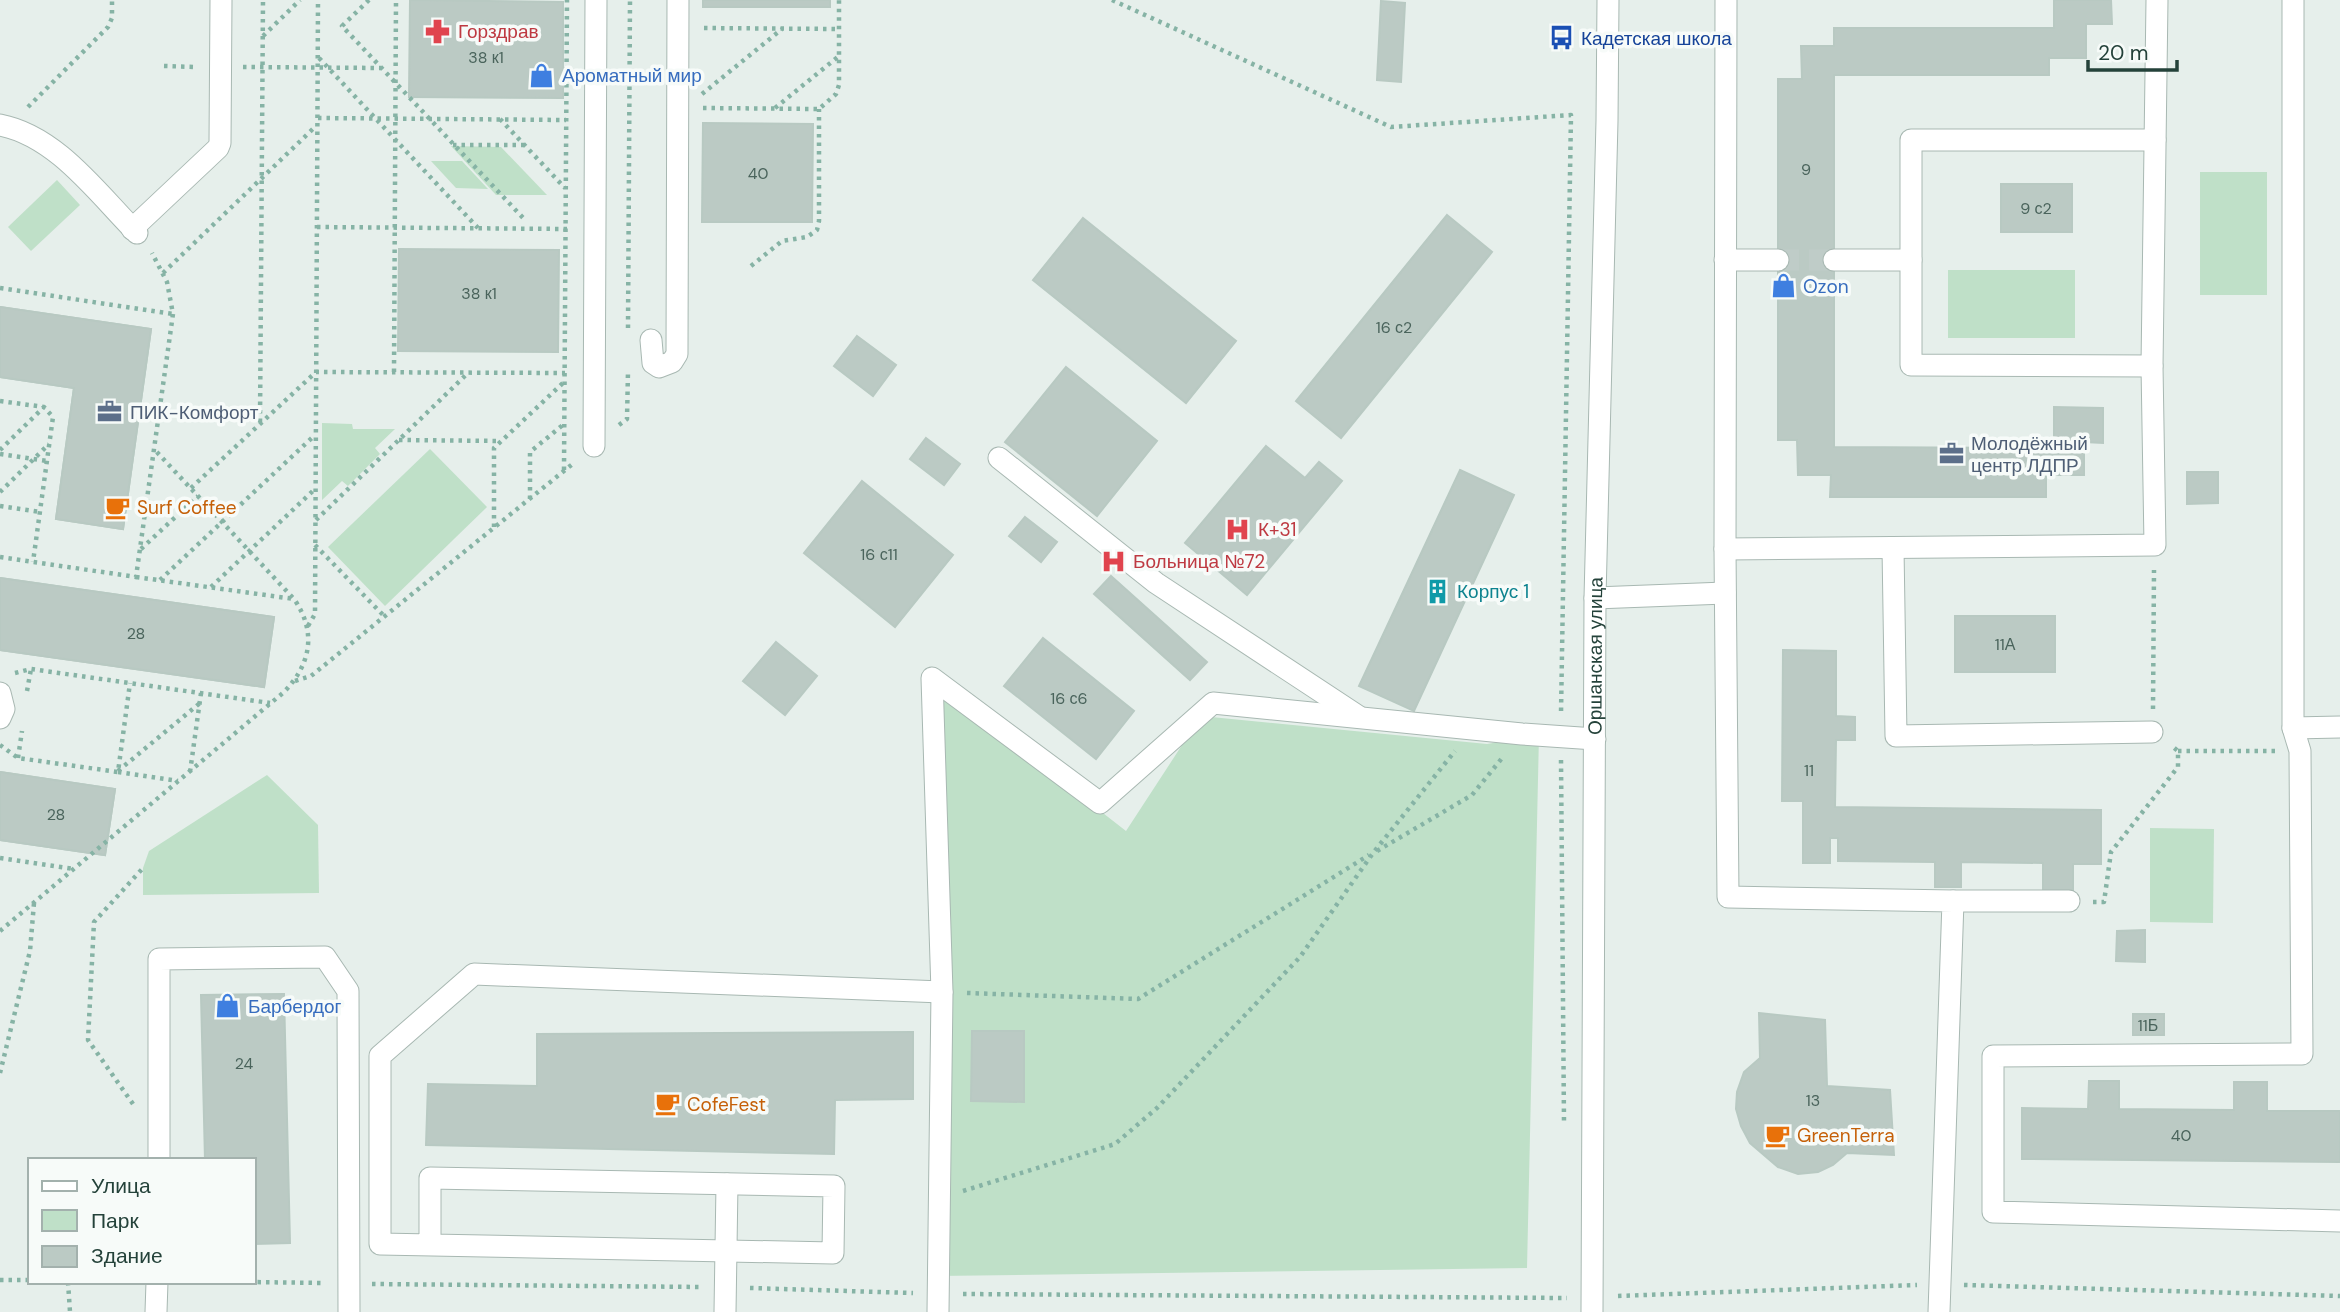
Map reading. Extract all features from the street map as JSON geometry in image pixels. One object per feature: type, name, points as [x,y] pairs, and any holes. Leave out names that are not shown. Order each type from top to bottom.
[{"type":"street","points":[[4,126],[36,138],[68,163],[135,231],[220,143],[221,0]]},
{"type":"street","points":[[594,446],[596,0]]},
{"type":"street","points":[[651,340],[653,363],[659,367],[672,362],[677,354],[681,108],[678,0]]},
{"type":"street","name":"Оршанская улица","points":[[1592,1312],[1595,598],[1608,0]]},
{"type":"street","points":[[1726,0],[1725,549],[1728,897],[2068,901]]},
{"type":"street","points":[[1725,549],[2155,545],[2152,366],[2157,0]]},
{"type":"street","points":[[2293,0],[2293,727],[2300,751],[2302,1054],[1993,1056],[1993,1212],[2340,1222]]},
{"type":"street","points":[[2152,366],[1911,365],[1911,140],[2155,141]]},
{"type":"street","points":[[1725,260],[1778,260]]},
{"type":"street","points":[[1833,260],[1911,260]]},
{"type":"street","points":[[999,458],[1156,583],[1360,717]]},
{"type":"street","points":[[1893,548],[1896,736],[2152,732]]},
{"type":"street","points":[[1595,598],[1726,593]]},
{"type":"street","points":[[938,1303],[942,992],[932,678],[1100,803],[1213,703],[1595,739]]},
{"type":"street","points":[[0,693],[4,709],[0,718]]},
{"type":"street","points":[[2293,727],[2340,727]]},
{"type":"street","points":[[1939,1312],[1953,901]]},
{"type":"street","points":[[159,1158],[159,959],[325,957],[348,991],[349,1312]]},
{"type":"street","points":[[430,1244],[430,1178],[834,1186],[833,1253],[380,1244],[380,1056],[474,974],[942,992]]},
{"type":"street","points":[[724,1312],[727,1184]]},
{"type":"street","points":[[156,1312],[157,1284]]},
{"type":"path","points":[[4,126],[108,27],[112,18],[112,0]]},
{"type":"path","points":[[260,423],[263,0]]},
{"type":"path","points":[[263,36],[300,0]]},
{"type":"path","points":[[307,627],[315,614],[318,0]]},
{"type":"path","points":[[369,0],[342,26],[526,222]]},
{"type":"path","points":[[394,372],[396,0]]},
{"type":"path","points":[[564,470],[567,0]]},
{"type":"path","points":[[628,338],[630,0]]},
{"type":"path","points":[[681,108],[819,109],[838,91],[839,0]]},
{"type":"path","points":[[1112,0],[1391,127],[1571,115],[1561,736],[1565,1134]]},
{"type":"path","points":[[678,28],[839,29]]},
{"type":"path","points":[[681,108],[783,28]]},
{"type":"path","points":[[775,108],[839,56]]},
{"type":"path","points":[[318,57],[479,228]]},
{"type":"path","points":[[164,66],[382,68]]},
{"type":"path","points":[[751,266],[782,241],[807,237],[817,230],[819,109]]},
{"type":"path","points":[[318,118],[566,120]]},
{"type":"path","points":[[500,119],[566,189]]},
{"type":"path","points":[[163,272],[317,125]]},
{"type":"path","points":[[453,145],[525,145]]},
{"type":"path","points":[[317,227],[629,230]]},
{"type":"path","points":[[135,231],[163,272],[173,314],[136,577]]},
{"type":"path","points":[[0,288],[173,314]]},
{"type":"path","points":[[295,681],[311,676],[628,419],[628,365]]},
{"type":"path","points":[[191,488],[316,372],[594,374]]},
{"type":"path","points":[[315,521],[468,373]]},
{"type":"path","points":[[494,527],[494,448],[565,382]]},
{"type":"path","points":[[0,401],[44,407],[53,417],[33,562]]},
{"type":"path","points":[[0,452],[44,407]]},
{"type":"path","points":[[530,499],[530,452],[565,424]]},
{"type":"path","points":[[160,580],[316,435]]},
{"type":"path","points":[[399,440],[502,441]]},
{"type":"path","points":[[0,492],[50,444]]},
{"type":"path","points":[[0,931],[271,704],[295,681],[307,658],[307,627],[301,609],[294,599],[154,449]]},
{"type":"path","points":[[0,452],[47,461]]},
{"type":"path","points":[[210,587],[316,489]]},
{"type":"path","points":[[140,550],[198,496]]},
{"type":"path","points":[[0,506],[40,512]]},
{"type":"path","points":[[315,545],[385,617]]},
{"type":"path","points":[[0,557],[294,599]]},
{"type":"path","points":[[31,669],[271,704]]},
{"type":"path","points":[[117,772],[130,683]]},
{"type":"path","points":[[190,772],[201,694]]},
{"type":"path","points":[[117,772],[200,703]]},
{"type":"path","points":[[939,1199],[1115,1144],[1157,1108],[1300,957],[1373,853],[1474,728]]},
{"type":"path","points":[[942,992],[1138,999],[1373,853],[1472,795],[1522,734]]},
{"type":"path","points":[[0,745],[18,758],[179,781]]},
{"type":"path","points":[[2178,751],[2300,751]]},
{"type":"path","points":[[0,858],[74,869]]},
{"type":"path","points":[[135,1108],[88,1040],[94,922],[143,868]]},
{"type":"path","points":[[0,1073],[30,951],[34,902]]},
{"type":"path","points":[[0,1280],[28,1280]]},
{"type":"path","points":[[256,1282],[725,1287],[938,1303],[1566,1298],[1566,1284]]},
{"type":"path","points":[[68,1284],[70,1312]]},
{"type":"green space","points":[[451,146],[501,147],[547,195],[496,195]]},
{"type":"green space","points":[[431,161],[462,161],[488,189],[456,188]]},
{"type":"green space","points":[[2200,172],[2267,172],[2267,295],[2200,295]]},
{"type":"green space","points":[[57,180],[80,205],[31,251],[8,227]]},
{"type":"green space","points":[[1948,270],[2075,270],[2075,338],[1948,338]]},
{"type":"green space","points":[[322,423],[352,424],[353,429],[395,429],[375,448],[380,454],[348,486],[342,481],[322,500]]},
{"type":"green space","points":[[430,449],[487,507],[385,606],[328,547]]},
{"type":"green space","points":[[936,683],[1126,831],[1201,716],[1487,744],[1539,735],[1527,1268],[937,1276]]},
{"type":"green space","points":[[267,775],[318,825],[319,893],[143,895],[143,868],[149,851]]},
{"type":"green space","points":[[2150,828],[2214,829],[2213,923],[2150,922]]},
{"type":"building","points":[[410,0],[563,2],[563,98],[409,97]]},
{"type":"building","points":[[703,0],[830,0],[830,7],[703,7]]},
{"type":"building","points":[[2054,0],[2111,0],[2112,24],[2086,24],[2086,58],[2049,58],[2049,75],[1834,75],[1834,447],[2054,448],[2054,407],[2103,408],[2103,443],[2084,442],[2084,475],[2046,475],[2046,497],[1830,497],[1831,475],[1798,475],[1797,440],[1778,440],[1778,79],[1802,79],[1801,46],[1834,46],[1834,28],[2054,28]]},
{"type":"building","points":[[1381,1],[1405,3],[1401,82],[1377,80]]},
{"type":"building","points":[[703,123],[813,124],[812,222],[702,222]]},
{"type":"building","points":[[2001,184],[2072,184],[2072,232],[2001,232]]},
{"type":"building","points":[[1447,215],[1492,252],[1341,438],[1296,401]]},
{"type":"building","points":[[1083,218],[1236,341],[1186,403],[1033,280]]},
{"type":"building","points":[[399,249],[559,250],[558,352],[398,351]]},
{"type":"building","points":[[0,307],[151,329],[123,529],[56,519],[74,388],[0,377]]},
{"type":"building","points":[[0,307],[151,329],[123,529],[56,519],[74,388],[0,377]]},
{"type":"building","points":[[857,336],[896,365],[873,396],[834,366]]},
{"type":"building","points":[[1066,367],[1157,441],[1097,516],[1005,442]]},
{"type":"building","points":[[926,438],[960,464],[944,485],[910,459]]},
{"type":"building","points":[[1266,446],[1305,478],[1319,462],[1342,481],[1247,595],[1185,543]]},
{"type":"building","name":"Корпус 1","points":[[1460,470],[1514,495],[1414,711],[1359,686]]},
{"type":"building","points":[[2187,472],[2218,472],[2218,503],[2187,504]]},
{"type":"building","points":[[862,481],[953,555],[895,627],[804,553]]},
{"type":"building","points":[[1025,517],[1057,542],[1041,562],[1009,536]]},
{"type":"building","points":[[1111,576],[1207,662],[1190,680],[1094,594]]},
{"type":"building","points":[[0,578],[274,617],[264,687],[0,650]]},
{"type":"building","points":[[0,578],[274,617],[264,687],[0,650]]},
{"type":"building","points":[[1955,616],[2055,616],[2055,672],[1955,672]]},
{"type":"building","points":[[1043,638],[1134,711],[1096,759],[1004,686]]},
{"type":"building","points":[[776,642],[817,676],[785,715],[743,681]]},
{"type":"building","points":[[1783,650],[1836,651],[1836,716],[1855,717],[1855,740],[1836,740],[1835,807],[2101,810],[2101,864],[2073,864],[2073,890],[2043,890],[2043,863],[1961,862],[1961,887],[1935,887],[1935,862],[1838,861],[1838,838],[1830,838],[1830,863],[1803,863],[1803,801],[1782,801]]},
{"type":"building","points":[[0,772],[115,789],[105,855],[0,840]]},
{"type":"building","points":[[0,772],[115,789],[105,855],[0,840]]},
{"type":"building","points":[[2145,930],[2145,962],[2116,961],[2117,931]]},
{"type":"building","points":[[284,994],[290,1243],[256,1244],[256,1158],[205,1158],[201,995]]},
{"type":"building","points":[[1759,1013],[1825,1020],[1827,1086],[1890,1090],[1894,1155],[1847,1153],[1833,1165],[1818,1172],[1798,1174],[1778,1167],[1750,1143],[1736,1109],[1737,1092],[1744,1072],[1760,1058]]},
{"type":"building","points":[[2133,1014],[2164,1014],[2164,1035],[2133,1035]]},
{"type":"building","points":[[972,1031],[1024,1031],[1024,1102],[971,1101]]},
{"type":"building","points":[[913,1032],[913,1099],[835,1100],[834,1154],[426,1145],[428,1084],[537,1086],[537,1034]]},
{"type":"building","points":[[2089,1081],[2119,1081],[2119,1109],[2234,1110],[2234,1082],[2267,1082],[2267,1111],[2340,1111],[2340,1162],[2022,1159],[2022,1108],[2088,1109]]},
{"type":"tunnel","points":[[1778,260],[1834,260]]},
{"type":"place","name":"Горздрав","points":[[438,31]]},
{"type":"place","name":"Кадетская школа","points":[[1561,38]]},
{"type":"place","name":"Ароматный мир","points":[[542,75]]},
{"type":"place","name":"Ozon","points":[[1783,286]]},
{"type":"place","name":"ПИК-Комфорт","points":[[110,412]]},
{"type":"place","name":"Молодёжный центр ЛДПР","points":[[1951,454]]},
{"type":"place","name":"Surf Coffee","points":[[117,507]]},
{"type":"place","name":"К+31","points":[[1238,529]]},
{"type":"place","name":"Больница №72","points":[[1113,561]]},
{"type":"place","name":"Корпус 1","points":[[1437,591]]},
{"type":"place","name":"Барбердог","points":[[228,1006]]},
{"type":"place","name":"CofeFest","points":[[667,1104]]},
{"type":"place","name":"GreenTerra","points":[[1777,1135]]}]
